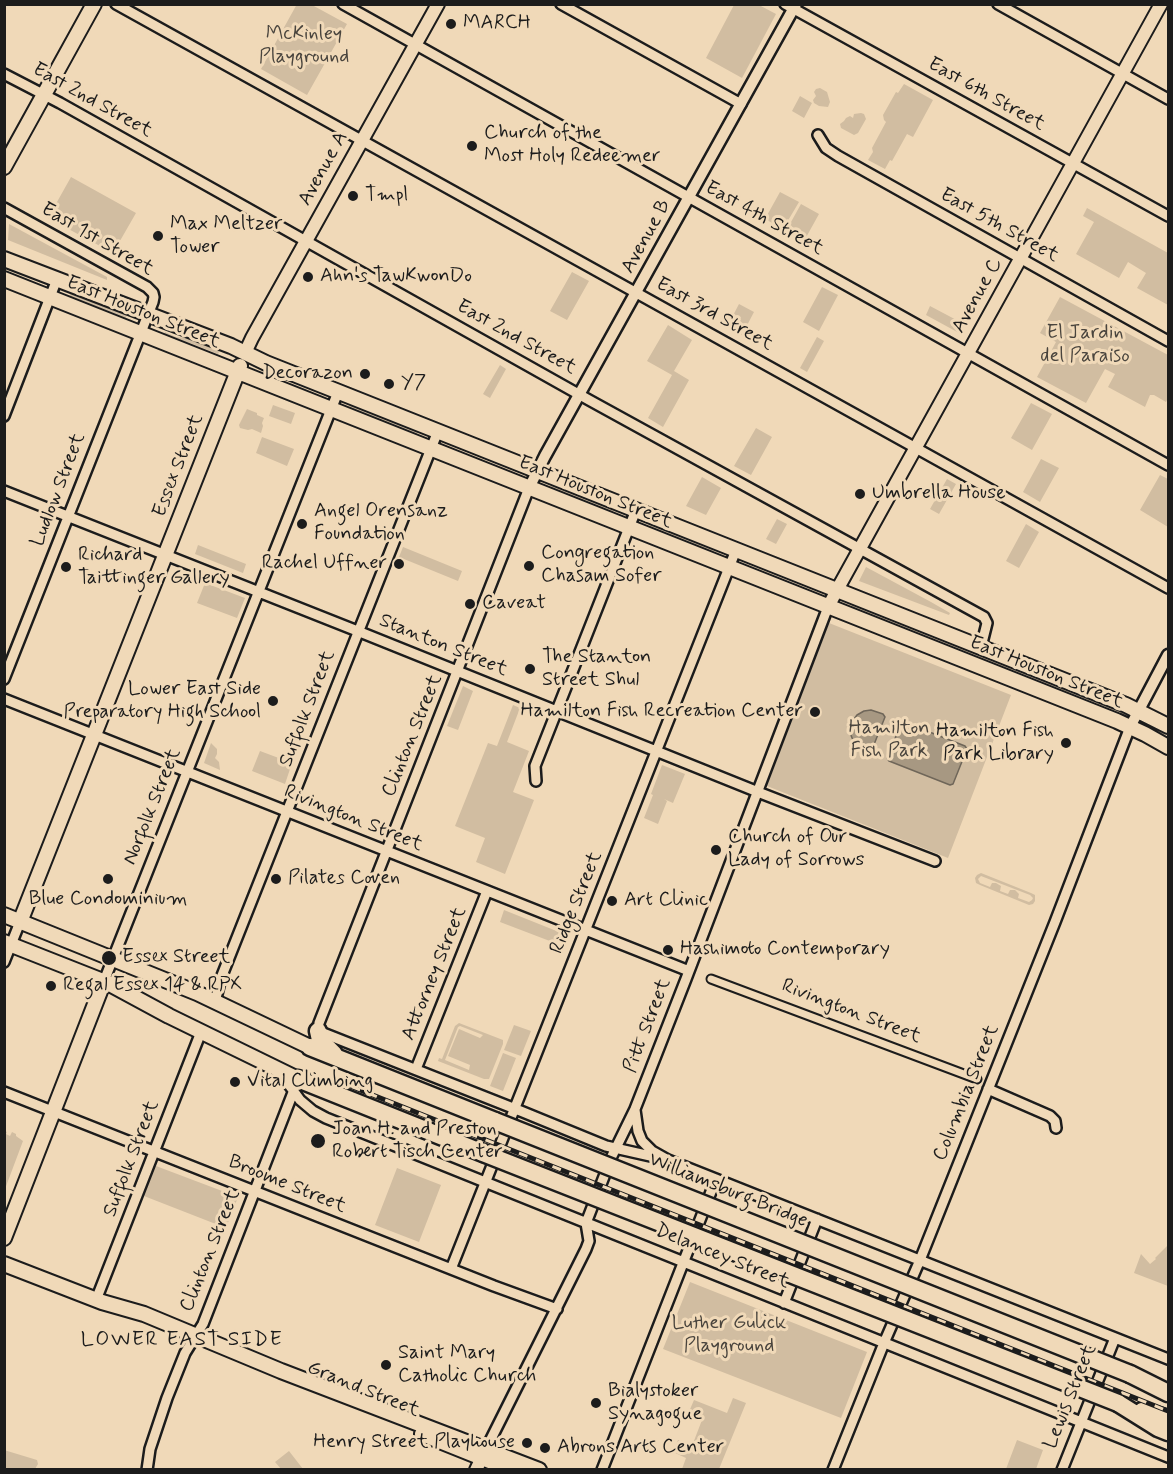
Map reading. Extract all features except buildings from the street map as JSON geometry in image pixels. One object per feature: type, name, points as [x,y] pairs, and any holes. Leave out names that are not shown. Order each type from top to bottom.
[{"type":"highway","points":[[318,1031],[320,1040],[337,1057]]},
{"type":"highway","name":"Williamsburg Bridge","points":[[310,1047],[1130,1374],[1168,1387]]},
{"type":"highway","points":[[296,1086],[483,1153],[1118,1403],[1168,1419]]},
{"type":"highway","name":"Williamsburg Bridge","points":[[1130,1374],[1168,1393]]},
{"type":"highway","points":[[1118,1403],[1168,1432]]},
{"type":"main road","points":[[4,167],[94,4]]},
{"type":"main road","name":"Avenue A","points":[[246,353],[251,340],[438,4]]},
{"type":"main road","name":"Avenue C","points":[[828,607],[1161,4]]},
{"type":"main road","name":"East Houston Street","points":[[4,259],[148,314],[338,392],[1139,710],[1168,726]]},
{"type":"main road","name":"East Houston Street","points":[[4,279],[1131,727],[1168,747]]},
{"type":"main road","name":"Essex Street","points":[[20,922],[246,353]]},
{"type":"main road","points":[[4,915],[215,1002],[310,1047]]},
{"type":"main road","name":"Delancey Street","points":[[8,943],[105,981],[169,1016],[278,1070],[296,1086]]},
{"type":"main road","name":"Norfolk Street","points":[[4,1238],[105,981]]},
{"type":"main road","name":"Grand Street","points":[[4,1264],[99,1301],[144,1314],[193,1338],[453,1436],[481,1459],[512,1470]]},
{"type":"main road","name":"Grand Street","points":[[481,1459],[539,1470]]},
{"type":"street","name":"East 3rd Street","points":[[116,4],[1168,588]]},
{"type":"street","name":"East 4th Street","points":[[343,4],[1168,465]]},
{"type":"street","points":[[561,4],[741,104]]},
{"type":"street","points":[[998,4],[1168,99]]},
{"type":"street","name":"Avenue B","points":[[529,488],[741,104],[792,6]]},
{"type":"street","name":"East 6th Street","points":[[792,6],[1168,216]]},
{"type":"street","name":"East 2nd Street","points":[[4,74],[984,617],[987,623],[981,647]]},
{"type":"street","name":"East 5th Street","points":[[818,135],[826,148],[838,156],[1168,341]]},
{"type":"street","name":"East 1st Street","points":[[4,208],[147,287],[154,297],[148,314]]},
{"type":"street","points":[[4,416],[57,279]]},
{"type":"street","name":"Ludlow Street","points":[[4,679],[148,314]]},
{"type":"street","name":"Norfolk Street","points":[[105,981],[338,392]]},
{"type":"street","name":"Suffolk Street","points":[[215,1002],[221,978],[438,431]]},
{"type":"street","name":"Clinton Street","points":[[318,1031],[529,488]]},
{"type":"street","name":"Stanton Street","points":[[4,491],[934,861]]},
{"type":"street","points":[[536,781],[535,766],[636,510]]},
{"type":"street","name":"Ridge Street","points":[[451,1269],[736,550]]},
{"type":"street","name":"Pitt Street","points":[[481,1459],[589,1241],[586,1224],[635,1109],[828,607]]},
{"type":"street","points":[[1131,727],[1168,655]]},
{"type":"street","name":"Rivington Street","points":[[4,699],[689,971]]},
{"type":"street","name":"Columbia Street","points":[[833,1470],[920,1260],[1131,727]]},
{"type":"street","name":"Attorney Street","points":[[416,1070],[487,891]]},
{"type":"street","name":"Essex Street","points":[[4,962],[8,943],[20,922]]},
{"type":"street","name":"Rivington Street","points":[[711,979],[977,1079]]},
{"type":"street","points":[[318,1031],[616,1149],[668,1160]]},
{"type":"street","name":"Suffolk Street","points":[[99,1301],[201,1032]]},
{"type":"street","name":"Clinton Street","points":[[147,1470],[158,1422],[179,1366],[203,1324],[296,1086]]},
{"type":"street","name":"Delancey Street","points":[[296,1086],[308,1107],[326,1118],[1168,1457]]},
{"type":"street","points":[[988,1089],[1050,1116],[1055,1121],[1056,1128]]},
{"type":"street","name":"Broome Street","points":[[4,1092],[557,1309]]},
{"type":"street","points":[[635,1109],[642,1142],[668,1160],[1168,1359]]},
{"type":"street","points":[[602,1470],[716,1179]]},
{"type":"street","points":[[784,1303],[817,1219]]},
{"type":"street","name":"Lewis Street","points":[[1062,1470],[1115,1338]]},
{"type":"green space","name":"McKinley Playground","points":[[297,4],[312,5],[347,24],[307,95],[261,69]]},
{"type":"green space","points":[[734,5],[759,5],[776,14],[742,78],[706,58]]},
{"type":"green space","points":[[904,84],[933,100],[913,137],[907,134],[885,169],[868,160],[886,122],[883,115],[896,92],[898,93]]},
{"type":"green space","points":[[820,88],[827,92],[830,102],[828,107],[814,103],[816,96],[814,92]]},
{"type":"green space","points":[[800,96],[812,103],[804,118],[792,111]]},
{"type":"green space","points":[[861,113],[866,119],[858,133],[854,135],[841,128],[840,124],[846,118],[850,116],[853,118],[854,114]]},
{"type":"green space","points":[[71,177],[136,213],[113,253],[48,218]]},
{"type":"green space","points":[[780,192],[799,202],[783,229],[765,219]]},
{"type":"green space","points":[[801,204],[819,214],[804,241],[786,231]]},
{"type":"green space","points":[[1087,208],[1168,253],[1168,305],[1137,288],[1146,273],[1128,262],[1119,278],[1076,254],[1094,222],[1083,216]]},
{"type":"green space","points":[[9,224],[107,277],[107,280],[8,240]]},
{"type":"green space","points":[[572,272],[589,281],[567,320],[550,311]]},
{"type":"green space","points":[[822,287],[838,295],[819,331],[803,322]]},
{"type":"green space","points":[[72,290],[128,313],[125,320],[69,297]]},
{"type":"green space","name":"El Jardin del Paraiso","points":[[1060,297],[1168,355],[1168,398],[1166,402],[1150,395],[1145,407],[1108,387],[1115,374],[1105,369],[1086,403],[1037,377],[1056,342],[1040,333]]},
{"type":"green space","points":[[739,304],[754,312],[742,335],[727,327]]},
{"type":"green space","points":[[930,306],[964,324],[959,333],[926,315]]},
{"type":"green space","points":[[668,325],[692,340],[674,371],[689,380],[663,427],[648,418],[672,375],[647,361]]},
{"type":"green space","points":[[165,332],[176,337],[194,339],[220,350],[218,354],[190,343],[175,341],[163,336]]},
{"type":"green space","points":[[817,337],[824,341],[807,372],[800,368]]},
{"type":"green space","points":[[500,365],[506,369],[490,398],[483,394]]},
{"type":"green space","points":[[352,401],[419,427],[416,436],[348,410]]},
{"type":"green space","points":[[1031,403],[1052,414],[1032,450],[1011,438]]},
{"type":"green space","points":[[273,405],[295,413],[291,424],[269,416]]},
{"type":"green space","points":[[247,409],[264,418],[261,433],[252,429],[240,428],[239,425]]},
{"type":"green space","points":[[756,428],[772,437],[751,475],[734,466]]},
{"type":"green space","points":[[262,437],[294,449],[287,466],[256,453]]},
{"type":"green space","points":[[1041,459],[1059,468],[1040,502],[1023,492]]},
{"type":"green space","points":[[1160,475],[1168,479],[1168,527],[1140,510]]},
{"type":"green space","points":[[702,477],[721,488],[706,515],[686,506]]},
{"type":"green space","points":[[947,479],[956,484],[939,514],[930,509]]},
{"type":"green space","points":[[553,481],[615,506],[611,514],[550,489]]},
{"type":"green space","points":[[777,519],[787,524],[776,544],[766,539]]},
{"type":"green space","points":[[652,520],[716,545],[712,554],[648,529]]},
{"type":"green space","points":[[1026,524],[1039,532],[1019,568],[1006,561]]},
{"type":"green space","points":[[198,545],[246,564],[243,573],[195,554]]},
{"type":"green space","points":[[403,547],[462,571],[458,581],[399,557]]},
{"type":"green space","points":[[866,567],[931,602],[950,613],[949,615],[859,581]]},
{"type":"green space","points":[[205,583],[245,598],[237,618],[197,603]]},
{"type":"green space","points":[[854,600],[1116,705],[1114,710],[1078,696],[1060,693],[850,609]]},
{"type":"green space","name":"Hamilton Fish Park","points":[[829,623],[1011,695],[948,858],[767,786]]},
{"type":"green space","points":[[463,686],[473,691],[458,730],[447,726]]},
{"type":"green space","points":[[513,705],[520,708],[507,742],[529,751],[513,792],[534,800],[505,874],[476,862],[485,838],[455,826],[488,743],[497,746]]},
{"type":"green space","points":[[211,743],[217,749],[215,758],[219,762],[220,770],[204,763]]},
{"type":"green space","points":[[260,751],[292,763],[285,784],[252,771]]},
{"type":"green space","points":[[662,765],[685,774],[673,803],[664,799],[667,801],[658,824],[644,818]]},
{"type":"green space","points":[[981,873],[1031,893],[1035,895],[1035,901],[1029,905],[980,885],[976,883],[977,875]],"holes":[[[981,876],[1030,895],[1033,898],[1029,902],[1018,898],[1019,894],[1015,890],[1010,890],[1008,894],[1000,891],[1001,886],[996,883],[992,883],[990,887],[980,883],[978,879]]]},
{"type":"green space","points":[[504,910],[559,932],[555,943],[500,922]]},
{"type":"green space","points":[[459,1023],[503,1040],[489,1079],[438,1061],[439,1058],[442,1059],[455,1026]],"holes":[[[458,1027],[483,1035],[480,1038],[459,1029],[448,1056],[470,1065],[469,1070],[445,1060]]]},
{"type":"green space","points":[[514,1025],[531,1031],[521,1056],[504,1050]]},
{"type":"green space","points":[[503,1053],[516,1058],[503,1091],[490,1086]]},
{"type":"green space","points":[[5,1131],[10,1136],[12,1132],[16,1134],[23,1141],[5,1189]]},
{"type":"green space","points":[[156,1166],[238,1197],[226,1228],[144,1196]]},
{"type":"green space","points":[[397,1168],[441,1185],[419,1242],[375,1225]]},
{"type":"green space","points":[[1168,1245],[1168,1286],[1134,1273],[1141,1254],[1150,1264]]},
{"type":"green space","name":"Luther Gulick Playground","points":[[690,1282],[867,1352],[841,1418],[663,1349]]},
{"type":"green space","points":[[733,1398],[746,1403],[719,1469],[682,1469],[686,1458],[673,1452],[678,1440],[692,1446],[702,1420],[688,1414],[694,1400],[727,1413]]},
{"type":"green space","points":[[1017,1440],[1043,1450],[1036,1469],[1006,1469]]},
{"type":"green space","points":[[4,1450],[37,1460],[38,1464],[35,1469],[5,1469]]},
{"type":"green space","points":[[289,1451],[303,1469],[281,1469],[275,1462]]},
{"type":"shaded area","points":[[871,710],[885,717],[871,752],[868,753],[855,745],[850,728],[857,715]]},
{"type":"shaded area","points":[[904,722],[965,746],[967,749],[953,784],[950,785],[889,761],[887,758],[901,724]]},
{"type":"railway","points":[[335,1080],[1168,1411]]},
{"type":"place","name":"MARCH","points":[[451,24]]},
{"type":"place","name":"Church of the Most Holy Redeemer","points":[[472,146]]},
{"type":"place","name":"Tmpl","points":[[353,196]]},
{"type":"place","name":"Max Meltzer Tower","points":[[158,236]]},
{"type":"place","name":"Ahn's TawKwonDo","points":[[308,277]]},
{"type":"place","name":"Decorazon","points":[[365,374]]},
{"type":"place","name":"Y7","points":[[389,384]]},
{"type":"place","name":"Umbrella House","points":[[860,494]]},
{"type":"place","name":"Angel Orensanz Foundation","points":[[302,524]]},
{"type":"place","name":"Rachel Uffner","points":[[399,564]]},
{"type":"place","name":"Congregation Chasam Sofer","points":[[529,566]]},
{"type":"place","name":"Richard Taittinger Gallery","points":[[66,567]]},
{"type":"place","name":"Caveat","points":[[470,604]]},
{"type":"place","name":"The Stanton Street Shul","points":[[530,669]]},
{"type":"place","name":"Lower East Side Preparatory High School","points":[[273,701]]},
{"type":"place","name":"Hamilton Fish Recreation Center","points":[[815,712]]},
{"type":"place","name":"Hamilton Fish Park Library","points":[[1066,743]]},
{"type":"place","name":"Church of Our Lady of Sorrows","points":[[716,850]]},
{"type":"place","name":"Blue Condominium","points":[[108,879]]},
{"type":"place","name":"Pilates Coven","points":[[276,879]]},
{"type":"place","name":"Art Clinic","points":[[612,901]]},
{"type":"place","name":"Hashimoto Contemporary","points":[[668,950]]},
{"type":"place","name":"Essex Street","points":[[109,958]]},
{"type":"place","name":"Regal Essex 14 & RPX","points":[[51,986]]},
{"type":"place","name":"Vital Climbing","points":[[235,1082]]},
{"type":"place","name":"Joan H. and Preston Robert Tisch Center","points":[[318,1141]]},
{"type":"place","name":"Saint Mary Catholic Church","points":[[386,1365]]},
{"type":"place","name":"Bialystoker Synagogue","points":[[596,1403]]},
{"type":"place","name":"Henry Street Playhouse","points":[[527,1443]]},
{"type":"place","name":"Abrons Arts Center","points":[[545,1448]]},
{"type":"district","name":"LOWER EAST SIDE","points":[[182,1341]]}]
